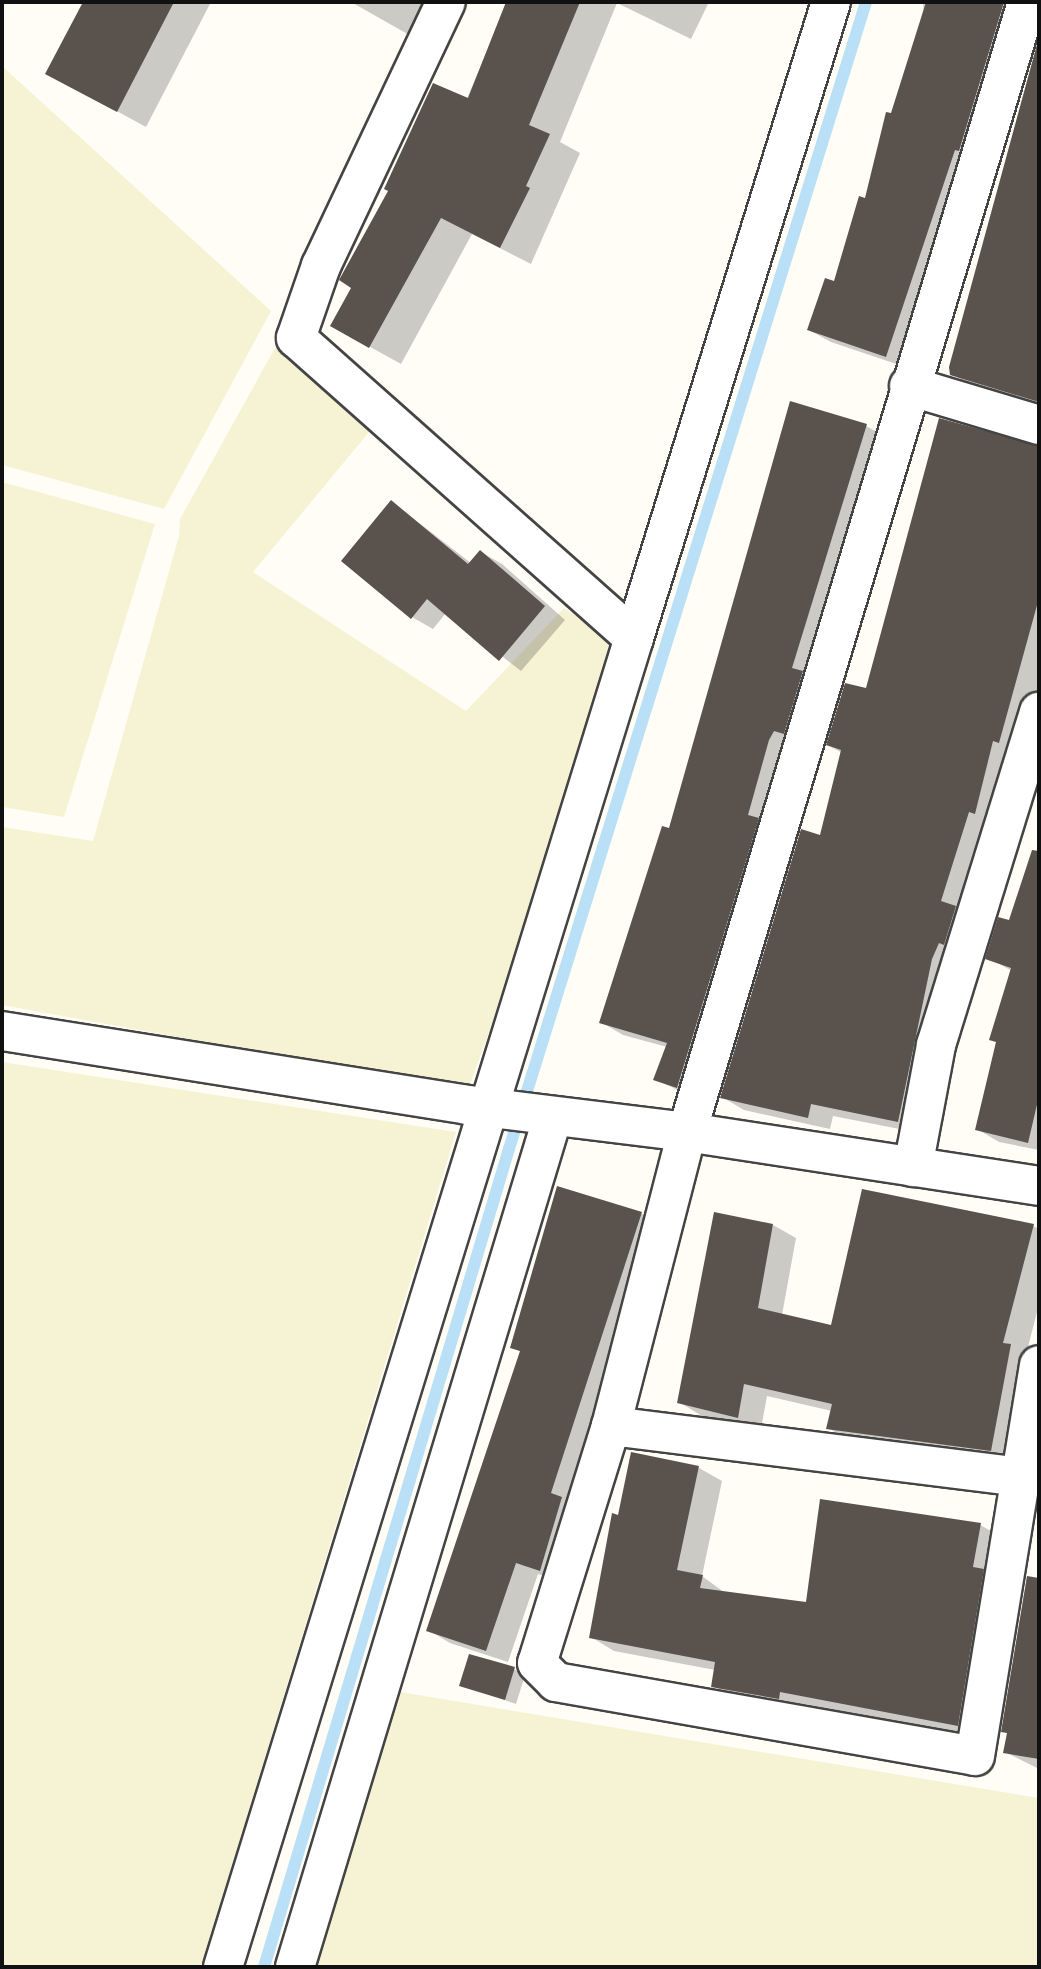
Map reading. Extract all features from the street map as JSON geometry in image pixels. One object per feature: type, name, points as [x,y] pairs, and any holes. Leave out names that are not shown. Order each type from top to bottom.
[{"type":"street","points":[[446,2],[321,265],[296,338],[634,638]]},
{"type":"street","points":[[223,1967],[831,2]]},
{"type":"street","points":[[1027,2],[909,386],[687,1132],[611,1426],[537,1663],[556,1682],[975,1756],[1039,1365]]},
{"type":"street","points":[[909,386],[1039,425]]},
{"type":"street","points":[[913,1167],[936,1045],[1039,712]]},
{"type":"street","points":[[2,1031],[487,1107],[687,1132],[1039,1186]]},
{"type":"street","points":[[295,1967],[553,1116]]},
{"type":"street","points":[[611,1426],[1021,1477]]},
{"type":"shaded area","points":[[2,66],[271,311],[164,509],[2,465]]},
{"type":"shaded area","points":[[275,348],[370,431],[253,572],[466,711],[564,608],[619,644],[535,906],[468,1090],[2,1005],[2,827],[93,841],[179,536],[180,519]]},
{"type":"shaded area","points":[[2,482],[155,524],[64,817],[2,807]]},
{"type":"shaded area","points":[[2,1062],[456,1132],[201,1967],[2,1967]]},
{"type":"shaded area","points":[[400,1692],[1039,1798],[1039,1967],[314,1967]]},
{"type":"building","points":[[83,2],[174,2],[117,112],[45,74]]},
{"type":"building","points":[[506,2],[580,2],[529,125],[550,134],[526,186],[530,188],[500,248],[441,218],[369,348],[330,326],[351,288],[339,280],[388,191],[384,189],[433,83],[468,98]]},
{"type":"building","points":[[926,2],[1004,2],[959,151],[955,150],[886,357],[807,330],[825,278],[834,281],[859,196],[865,198],[886,112],[891,113]]},
{"type":"building","points":[[1039,37],[1039,402],[950,375],[949,367]]},
{"type":"building","points":[[790,401],[867,424],[792,668],[803,671],[784,734],[774,731],[769,740],[748,815],[759,818],[677,1088],[653,1080],[667,1043],[599,1023],[662,826],[669,828]]},
{"type":"building","points":[[939,418],[1039,446],[1039,598],[999,743],[993,741],[975,814],[969,812],[941,901],[956,906],[944,945],[939,943],[932,959],[898,1122],[811,1104],[808,1118],[720,1098],[801,829],[820,835],[841,750],[826,745],[845,683],[866,688]]},
{"type":"building","points":[[391,500],[468,564],[480,550],[545,606],[499,661],[427,599],[411,619],[341,561]]},
{"type":"building","points":[[1032,850],[1039,851],[1039,1096],[1028,1143],[975,1130],[996,1042],[989,1040],[1011,968],[985,959],[998,917],[1009,920]]},
{"type":"building","points":[[557,1186],[642,1212],[551,1493],[562,1497],[540,1571],[516,1563],[486,1651],[426,1631],[520,1351],[510,1348]]},
{"type":"building","points":[[862,1189],[1034,1224],[1003,1343],[1011,1344],[991,1451],[826,1429],[832,1404],[744,1384],[738,1418],[677,1403],[714,1212],[773,1224],[758,1308],[831,1325]]},
{"type":"building","points":[[631,1452],[699,1466],[677,1570],[703,1575],[700,1588],[806,1602],[820,1499],[981,1523],[973,1567],[984,1569],[958,1726],[780,1692],[779,1699],[711,1687],[715,1662],[589,1638],[612,1513],[618,1515]]},
{"type":"building","points":[[1027,1576],[1039,1578],[1039,1759],[1003,1753],[1007,1733],[1001,1732]]},
{"type":"building","points":[[469,1654],[515,1667],[505,1700],[459,1686]]},
{"type":"waterway","points":[[264,1967],[509,1149],[866,2]]}]
